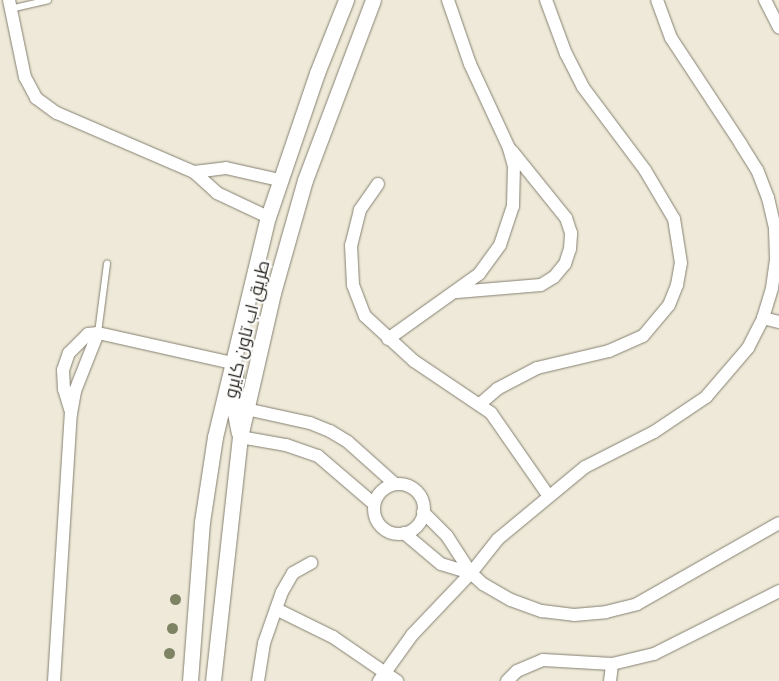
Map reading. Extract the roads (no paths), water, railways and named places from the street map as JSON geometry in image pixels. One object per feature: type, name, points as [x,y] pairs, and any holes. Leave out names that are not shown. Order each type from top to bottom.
[{"type":"street","name":"طريق اب تاون كايرو","points":[[190,681],[202,522],[215,437],[268,217],[279,180],[346,0]]},
{"type":"street","name":"طريق اب تاون كايرو","points":[[213,681],[240,437],[273,293],[305,180],[373,0]]},
{"type":"street","points":[[448,0],[470,64],[509,148],[566,218],[571,233],[570,249],[560,271],[540,285],[457,292]]},
{"type":"street","points":[[480,404],[497,389],[537,368],[610,351],[643,336],[669,305],[678,277],[680,240],[674,219],[645,170],[583,87],[566,54],[546,0]]},
{"type":"street","points":[[382,677],[412,635],[471,573],[498,539],[548,495],[585,467],[654,432],[706,397],[748,348],[763,318],[772,288],[776,258],[775,228],[768,198],[749,157],[671,38],[657,0]]},
{"type":"street","points":[[765,0],[779,28]]},
{"type":"street","points":[[10,4],[25,77],[36,98],[57,113],[194,172],[217,193],[268,217]]},
{"type":"street","points":[[388,339],[420,314],[457,292],[488,262],[508,226],[515,186],[509,148]]},
{"type":"street","points":[[194,172],[226,168],[279,180]]},
{"type":"street","points":[[378,184],[360,210],[352,245],[351,265],[358,301],[365,316],[388,339],[480,404],[500,424],[548,495]]},
{"type":"street","points":[[763,318],[779,322]]},
{"type":"street","points":[[54,681],[71,414],[76,391],[98,333]]},
{"type":"street","points":[[71,414],[64,389],[63,370],[69,353],[88,334],[98,333],[232,363],[236,378],[235,413],[240,437],[286,445],[318,456],[374,504]]},
{"type":"street","points":[[246,409],[310,423],[330,431],[348,442],[395,484]]},
{"type":"street","points":[[423,512],[415,528],[404,533],[392,532],[381,526],[375,516],[374,504],[382,491],[395,484],[408,485],[418,493],[423,512],[457,548],[471,573]]},
{"type":"street","points":[[404,533],[441,564],[471,573],[511,600],[542,611],[574,615],[606,612],[637,604],[776,527]]},
{"type":"street","points":[[258,681],[264,643],[286,582],[297,570],[311,562]]},
{"type":"street","points":[[507,681],[517,671],[543,660],[612,664],[654,654],[779,591]]},
{"type":"street","points":[[276,609],[315,626],[382,677],[396,681]]},
{"type":"street","points":[[610,681],[612,664]]},
{"type":"lane","points":[[10,4],[48,0]]},
{"type":"lane","points":[[98,333],[108,264]]}]
